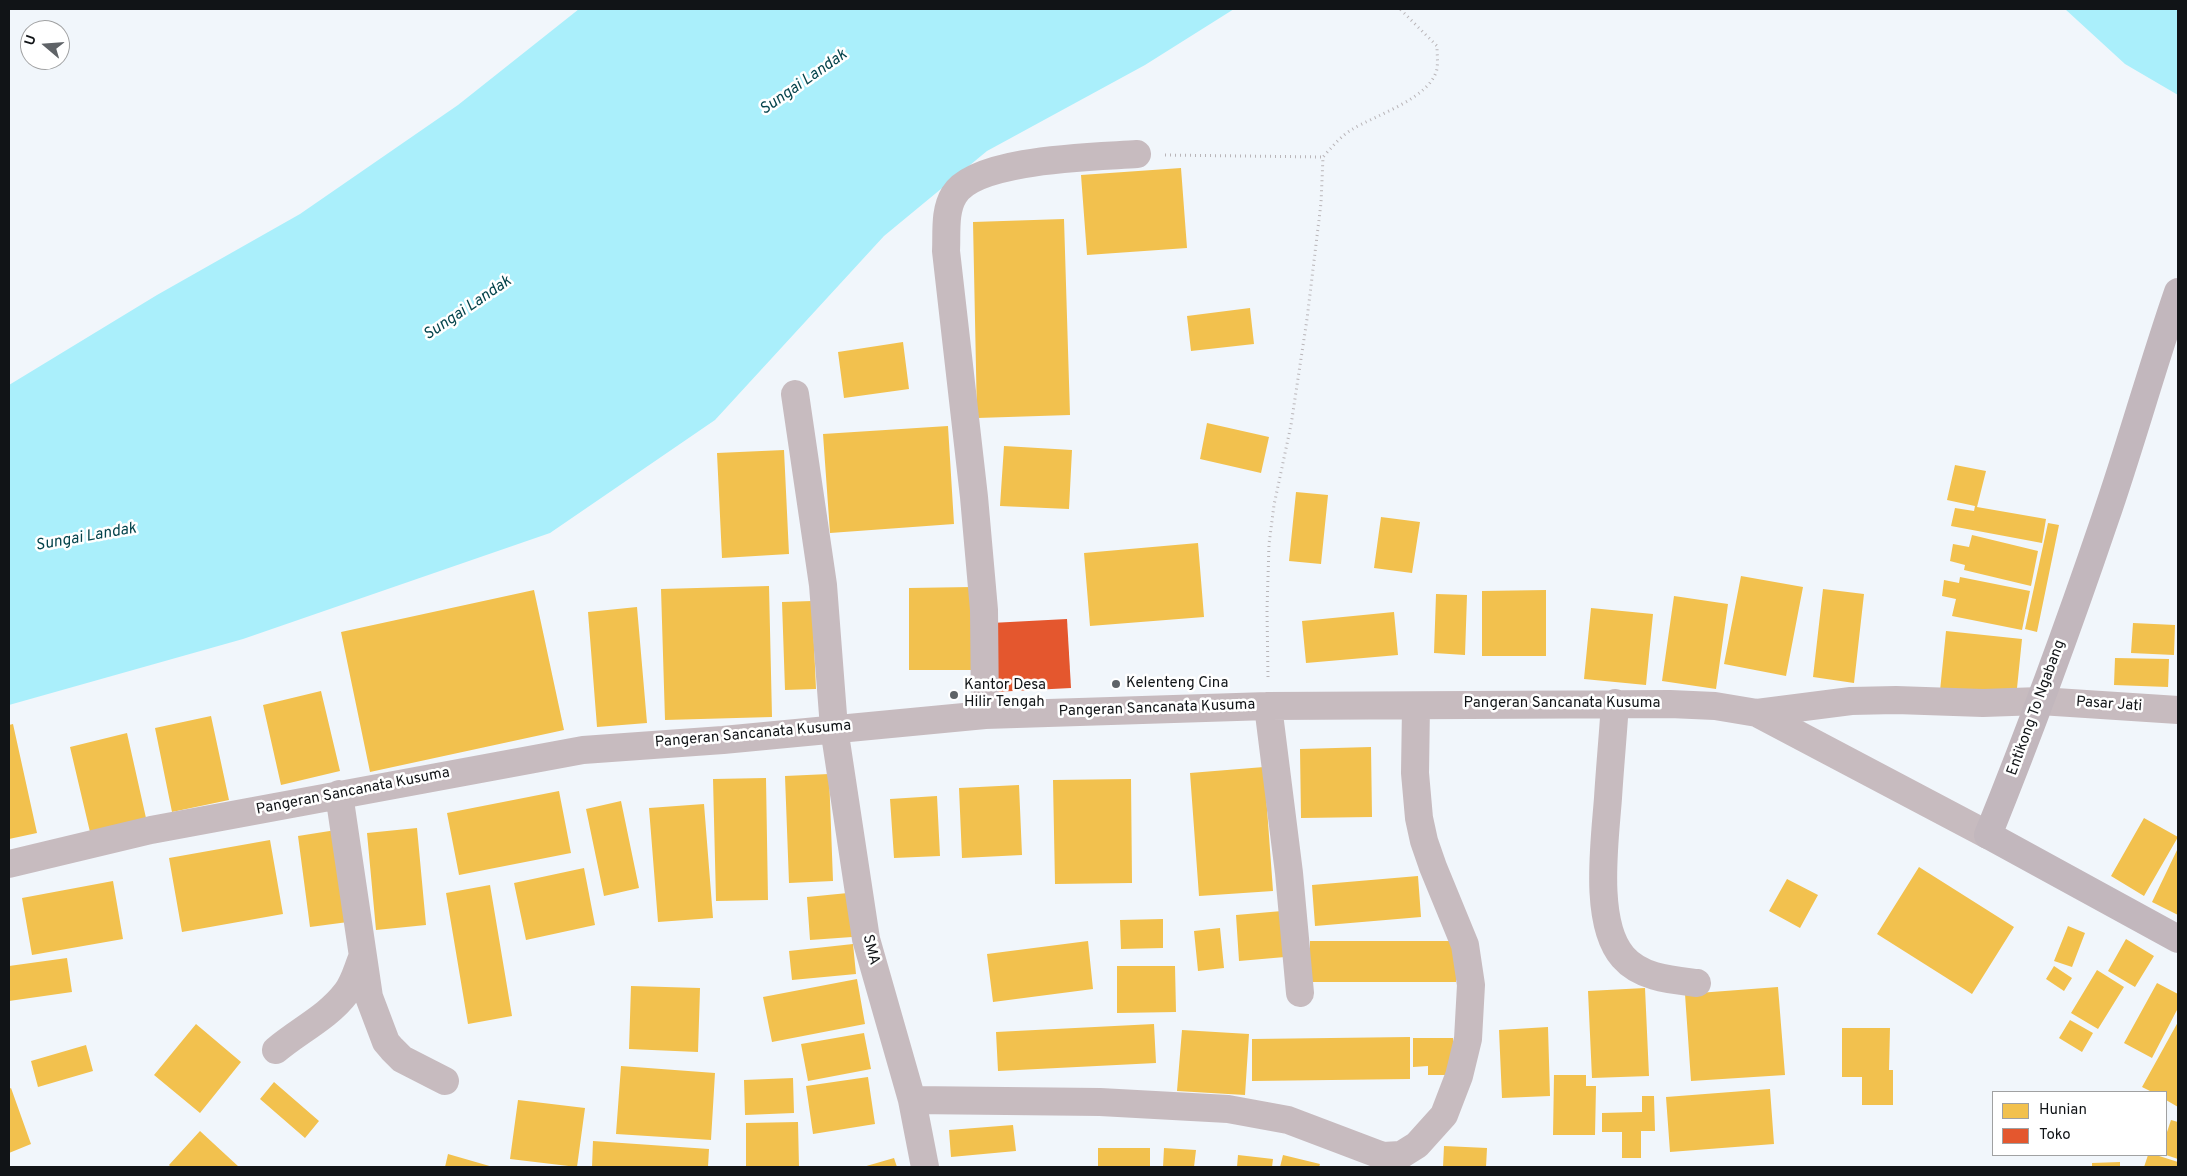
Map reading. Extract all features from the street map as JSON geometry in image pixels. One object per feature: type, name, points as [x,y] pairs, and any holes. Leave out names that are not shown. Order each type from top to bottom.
[{"type":"highway","name":"Entikong To Ngabang","points":[[1988,835],[2040,700],[2106,518],[2150,374],[2178,292]]},
{"type":"highway","points":[[1988,835],[2178,939]]},
{"type":"street","points":[[985,715],[984,610],[974,497],[946,251],[948,212],[954,194],[976,176],[1004,168],[1057,160],[1137,154]]},
{"type":"street","name":"SMA","points":[[796,394],[823,585],[834,728],[866,939],[912,1100],[925,1167]]},
{"type":"street","name":"Pasar Jati","points":[[1756,713],[1851,701],[1983,703],[2040,700],[2178,710]]},
{"type":"street","points":[[1615,703],[1603,864],[1606,916],[1611,935],[1623,957],[1650,975],[1697,983]]},
{"type":"street","name":"Pangeran Sancanata Kusuma","points":[[9,864],[150,830],[583,750],[723,740],[985,715],[1268,706],[1615,703],[1700,705],[1756,713],[1988,835]]},
{"type":"street","points":[[1268,706],[1289,872],[1300,993]]},
{"type":"street","points":[[912,1100],[1100,1102],[1228,1110],[1288,1120],[1378,1162],[1401,1155],[1417,1145],[1444,1115],[1459,1076],[1468,1039],[1471,985],[1467,953],[1457,921],[1430,858],[1419,818],[1415,773],[1416,706]]},
{"type":"street","points":[[339,794],[368,997],[386,1042],[402,1059],[445,1081]]},
{"type":"street","points":[[276,1050],[326,1012],[346,994],[362,958]]},
{"type":"path","points":[[1268,706],[1267,610],[1269,544],[1274,505],[1291,425],[1307,319],[1321,203],[1323,157],[1350,130],[1409,100],[1422,91],[1437,70],[1437,46],[1400,9]]},
{"type":"path","points":[[1137,154],[1323,157]]},
{"type":"water","name":"Sungai Landak","points":[[579,9],[1234,9],[1145,65],[987,151],[884,236],[715,420],[550,533],[243,639],[9,705],[9,385],[157,295],[300,214],[458,105]]},
{"type":"water","points":[[2065,9],[2178,9],[2178,95],[2125,64]]},
{"type":"building: Hunian","points":[[1181,168],[1187,248],[1087,255],[1081,175]]},
{"type":"building: Hunian","points":[[1064,219],[1070,415],[977,418],[973,222]]},
{"type":"building: Hunian","points":[[1250,308],[1254,344],[1191,351],[1187,316]]},
{"type":"building: Hunian","points":[[903,342],[909,389],[844,398],[838,352]]},
{"type":"building: Hunian","points":[[1207,423],[1269,437],[1261,473],[1200,459]]},
{"type":"building: Hunian","points":[[948,426],[954,524],[830,533],[823,434]]},
{"type":"building: Hunian","points":[[1004,446],[1072,450],[1069,509],[1000,506]]},
{"type":"building: Hunian","points":[[784,450],[789,554],[722,558],[717,453]]},
{"type":"building: Hunian","points":[[1955,465],[1986,471],[1977,507],[2046,519],[2042,543],[1951,526],[1955,508],[1974,511],[1975,506],[1947,500]]},
{"type":"building: Hunian","points":[[1296,492],[1328,495],[1321,564],[1289,561]]},
{"type":"building: Hunian","points":[[1381,517],[1420,522],[1412,573],[1374,568]]},
{"type":"building: Hunian","points":[[2048,523],[2059,525],[2037,632],[2025,629]]},
{"type":"building: Hunian","points":[[1972,535],[2038,551],[2031,586],[1964,570],[1965,565],[1950,561],[1953,544],[1969,547]]},
{"type":"building: Hunian","points":[[1198,543],[1204,617],[1090,626],[1084,553]]},
{"type":"building: Hunian","points":[[1741,576],[1803,587],[1786,676],[1724,664]]},
{"type":"building: Hunian","points":[[1960,577],[2030,591],[2022,630],[1952,616],[1956,599],[1942,596],[1944,580],[1959,583]]},
{"type":"building: Hunian","points":[[769,586],[772,717],[665,720],[661,589]]},
{"type":"building: Hunian","points":[[972,587],[972,670],[909,670],[909,588]]},
{"type":"building: Hunian","points":[[1823,589],[1864,594],[1854,683],[1813,677]]},
{"type":"building: Hunian","points":[[534,590],[564,730],[370,772],[341,632]]},
{"type":"building: Hunian","points":[[1546,590],[1546,656],[1482,656],[1482,591]]},
{"type":"building: Hunian","points":[[1436,594],[1467,595],[1465,655],[1434,653]]},
{"type":"building: Hunian","points":[[1674,596],[1728,604],[1716,689],[1662,681]]},
{"type":"building: Hunian","points":[[812,601],[816,689],[785,690],[782,602]]},
{"type":"building: Hunian","points":[[637,607],[647,723],[597,727],[588,612]]},
{"type":"building: Hunian","points":[[1591,608],[1653,614],[1646,685],[1584,679]]},
{"type":"building: Hunian","points":[[1394,612],[1398,655],[1306,663],[1302,621]]},
{"type":"building: Hunian","points":[[2133,623],[2175,625],[2174,655],[2131,653]]},
{"type":"building: Hunian","points":[[1946,631],[2022,639],[2016,698],[1940,691]]},
{"type":"building: Hunian","points":[[2115,658],[2169,659],[2168,687],[2114,685]]},
{"type":"building: Hunian","points":[[321,691],[340,771],[281,785],[263,705]]},
{"type":"building: Hunian","points":[[211,716],[229,800],[172,812],[155,728]]},
{"type":"building: Hunian","points":[[13,724],[37,833],[9,839],[9,725]]},
{"type":"building: Hunian","points":[[127,733],[146,818],[90,832],[70,747]]},
{"type":"building: Hunian","points":[[1371,747],[1372,817],[1301,818],[1300,749]]},
{"type":"building: Hunian","points":[[1264,767],[1273,891],[1199,896],[1190,773]]},
{"type":"building: Hunian","points":[[829,774],[833,881],[789,883],[785,776]]},
{"type":"building: Hunian","points":[[766,778],[768,900],[716,901],[713,779]]},
{"type":"building: Hunian","points":[[1131,779],[1132,883],[1055,884],[1053,780]]},
{"type":"building: Hunian","points":[[1019,785],[1022,855],[962,858],[959,788]]},
{"type":"building: Hunian","points":[[559,791],[571,853],[459,875],[447,813]]},
{"type":"building: Hunian","points":[[937,796],[940,856],[894,858],[890,799]]},
{"type":"building: Hunian","points":[[621,801],[639,888],[604,896],[586,809]]},
{"type":"building: Hunian","points":[[704,804],[713,918],[658,922],[649,808]]},
{"type":"building: Hunian","points":[[2144,818],[2178,837],[2144,896],[2111,876]]},
{"type":"building: Hunian","points":[[417,828],[426,925],[376,930],[367,833]]},
{"type":"building: Hunian","points":[[336,830],[348,922],[310,927],[298,836]]},
{"type":"building: Hunian","points":[[270,840],[283,914],[182,932],[169,858]]},
{"type":"building: Hunian","points":[[2178,848],[2178,915],[2152,902]]},
{"type":"building: Hunian","points":[[1919,867],[2014,927],[1972,994],[1877,934]]},
{"type":"building: Hunian","points":[[584,868],[595,925],[526,940],[514,883]]},
{"type":"building: Hunian","points":[[1418,876],[1421,917],[1315,926],[1312,885]]},
{"type":"building: Hunian","points":[[1787,879],[1818,895],[1800,928],[1769,911]]},
{"type":"building: Hunian","points":[[113,881],[123,939],[32,955],[22,898]]},
{"type":"building: Hunian","points":[[490,885],[512,1016],[468,1024],[446,893]]},
{"type":"building: Hunian","points":[[848,893],[852,937],[810,940],[807,897]]},
{"type":"building: Hunian","points":[[1282,911],[1285,957],[1239,961],[1236,915]]},
{"type":"building: Hunian","points":[[1163,919],[1163,948],[1121,949],[1120,920]]},
{"type":"building: Hunian","points":[[2068,926],[2085,933],[2072,967],[2054,961]]},
{"type":"building: Hunian","points":[[1220,928],[1224,968],[1198,971],[1194,931]]},
{"type":"building: Hunian","points":[[2126,939],[2154,956],[2135,987],[2108,971]]},
{"type":"building: Hunian","points":[[1088,941],[1093,989],[993,1002],[987,954]]},
{"type":"building: Hunian","points":[[1310,941],[1456,941],[1456,982],[1310,982]]},
{"type":"building: Hunian","points":[[853,944],[856,974],[792,980],[789,951]]},
{"type":"building: Hunian","points":[[67,958],[72,992],[9,1001],[9,966]]},
{"type":"building: Hunian","points":[[1117,966],[1175,966],[1176,1012],[1117,1013]]},
{"type":"building: Hunian","points":[[2054,966],[2072,978],[2064,991],[2046,979]]},
{"type":"building: Hunian","points":[[2097,970],[2124,987],[2098,1029],[2071,1013]]},
{"type":"building: Hunian","points":[[857,979],[865,1024],[772,1042],[763,997]]},
{"type":"building: Hunian","points":[[2157,983],[2178,994],[2178,1008],[2152,1058],[2124,1043]]},
{"type":"building: Hunian","points":[[631,986],[700,988],[698,1052],[629,1049]]},
{"type":"building: Hunian","points":[[1778,987],[1785,1075],[1691,1081],[1685,994]]},
{"type":"building: Hunian","points":[[1645,988],[1649,1076],[1592,1078],[1588,991]]},
{"type":"building: Hunian","points":[[2070,1020],[2093,1033],[2082,1052],[2059,1038]]},
{"type":"building: Hunian","points":[[2178,1022],[2178,1107],[2167,1101],[2167,1091],[2150,1091],[2142,1087]]},
{"type":"building: Hunian","points":[[196,1024],[241,1062],[200,1113],[154,1075]]},
{"type":"building: Hunian","points":[[1154,1024],[1156,1063],[998,1071],[996,1032]]},
{"type":"building: Hunian","points":[[1548,1027],[1550,1096],[1502,1098],[1499,1030]]},
{"type":"building: Hunian","points":[[1842,1028],[1890,1028],[1889,1070],[1893,1070],[1893,1105],[1862,1105],[1862,1077],[1842,1077]]},
{"type":"building: Hunian","points":[[1182,1030],[1249,1034],[1245,1095],[1177,1091]]},
{"type":"building: Hunian","points":[[864,1033],[871,1069],[808,1081],[801,1044]]},
{"type":"building: Hunian","points":[[1410,1037],[1410,1079],[1252,1081],[1252,1039]]},
{"type":"building: Hunian","points":[[1413,1038],[1453,1038],[1454,1066],[1450,1075],[1428,1075],[1428,1066],[1413,1067]]},
{"type":"building: Hunian","points":[[86,1045],[93,1071],[38,1087],[31,1061]]},
{"type":"building: Hunian","points":[[621,1066],[715,1073],[711,1140],[616,1134]]},
{"type":"building: Hunian","points":[[1554,1075],[1586,1075],[1586,1086],[1596,1086],[1595,1135],[1553,1135]]},
{"type":"building: Hunian","points":[[868,1077],[875,1124],[813,1134],[806,1086]]},
{"type":"building: Hunian","points":[[793,1078],[794,1113],[745,1115],[744,1080]]},
{"type":"building: Hunian","points":[[274,1082],[319,1121],[305,1138],[260,1099]]},
{"type":"building: Hunian","points":[[11,1088],[31,1144],[9,1153],[9,1089]]},
{"type":"building: Hunian","points":[[1770,1089],[1774,1144],[1670,1152],[1666,1097]]},
{"type":"building: Hunian","points":[[1642,1096],[1654,1096],[1655,1131],[1641,1131],[1641,1158],[1622,1158],[1622,1132],[1602,1132],[1602,1113],[1642,1112]]},
{"type":"building: Hunian","points":[[518,1100],[585,1108],[577,1167],[510,1159]]},
{"type":"building: Hunian","points":[[2171,1120],[2178,1122],[2178,1159],[2167,1155],[2167,1132]]},
{"type":"building: Hunian","points":[[798,1122],[799,1167],[746,1167],[746,1123]]},
{"type":"building: Hunian","points":[[1013,1125],[1016,1151],[951,1157],[949,1130]]},
{"type":"building: Hunian","points":[[200,1131],[239,1167],[171,1167],[169,1165]]},
{"type":"building: Hunian","points":[[593,1141],[709,1149],[708,1167],[592,1167]]},
{"type":"building: Hunian","points":[[1444,1146],[1487,1148],[1486,1167],[1443,1167]]},
{"type":"building: Hunian","points":[[1098,1148],[1150,1148],[1150,1167],[1098,1167]]},
{"type":"building: Hunian","points":[[1164,1148],[1196,1150],[1194,1167],[1163,1167]]},
{"type":"building: Hunian","points":[[448,1154],[493,1167],[445,1167]]},
{"type":"building: Hunian","points":[[1238,1155],[1273,1159],[1272,1167],[1237,1167]]},
{"type":"building: Hunian","points":[[1283,1155],[1320,1164],[1319,1167],[1280,1167]]},
{"type":"building: Hunian","points":[[2148,1156],[2159,1156],[2178,1162],[2178,1167],[2144,1167]]},
{"type":"building: Hunian","points":[[894,1158],[897,1167],[863,1167]]},
{"type":"building: Hunian","points":[[2120,1162],[2120,1167],[2092,1167],[2092,1163]]},
{"type":"building: Toko","points":[[1067,619],[1071,688],[994,692],[991,623]]},
{"type":"place","name":"Kelenteng Cina","points":[[1116,684]]},
{"type":"place","name":"Kantor Desa Hilir Tengah","points":[[954,695]]}]
